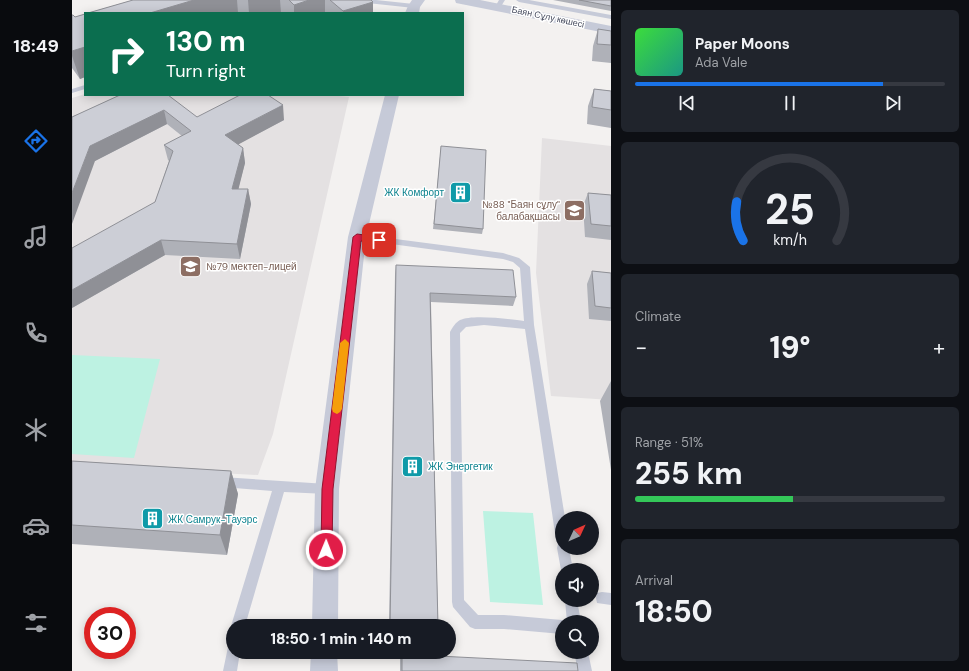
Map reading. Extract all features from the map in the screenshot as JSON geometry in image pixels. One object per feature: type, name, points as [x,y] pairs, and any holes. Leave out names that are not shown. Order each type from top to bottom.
[{"type":"street","name":"Баян Сұлу көшесі","points":[[461,0],[500,3],[611,30]]},
{"type":"street","points":[[325,619],[327,489],[357,237],[392,96]]},
{"type":"street","points":[[324,659],[324,671]]},
{"type":"lane","points":[[358,0],[415,6]]},
{"type":"lane","points":[[519,0],[611,17]]},
{"type":"lane","points":[[72,91],[84,87]]},
{"type":"lane","points":[[357,237],[503,256],[516,260],[525,267],[529,325],[558,511]]},
{"type":"lane","points":[[529,325],[484,321],[463,323],[455,332],[458,602],[475,622],[504,622],[555,626]]},
{"type":"lane","points":[[208,481],[327,489]]},
{"type":"lane","points":[[240,619],[280,485]]},
{"type":"lane","points":[[230,671],[232,659]]},
{"type":"lane","points":[[582,659],[585,671]]},
{"type":"shaded area","name":"№79 мектеп-лицей","points":[[84,94],[84,96],[349,97],[273,434],[258,475],[72,465],[72,98]]},
{"type":"shaded area","name":"№88 \"Баян сұлу\" балабақшасы","points":[[542,138],[611,146],[611,400],[551,396],[536,273]]},
{"type":"green space","points":[[72,355],[160,359],[134,458],[72,454]]},
{"type":"green space","points":[[483,511],[533,513],[543,605],[490,602]]},
{"type":"building","points":[[133,0],[194,0],[153,12],[91,12]]},
{"type":"building","points":[[289,0],[309,0],[294,5]]},
{"type":"building","points":[[330,0],[371,0],[373,2],[343,11]]},
{"type":"building","points":[[579,0],[611,0],[611,6]]},
{"type":"building","points":[[84,14],[84,47],[72,51],[72,15],[75,17]]},
{"type":"building","points":[[598,29],[611,31],[611,45],[597,44]]},
{"type":"building","points":[[594,89],[611,91],[611,110],[592,107]]},
{"type":"building","points":[[118,96],[169,96],[197,117],[238,96],[270,96],[283,105],[225,135],[243,148],[232,189],[248,189],[237,244],[161,240],[72,290],[72,248],[155,202],[173,151],[164,145],[191,131],[164,110],[90,146],[72,193],[72,117]]},
{"type":"building","name":"ЖК Комфорт","points":[[441,146],[486,150],[483,229],[434,224]]},
{"type":"building","points":[[588,193],[611,195],[611,226],[591,224]]},
{"type":"building","name":"ЖК Энергетик","points":[[396,265],[513,270],[516,297],[430,293],[438,619],[390,619]]},
{"type":"building","points":[[592,271],[611,273],[611,308],[595,306]]},
{"type":"building","name":"ЖК Самрук-Тауэрс","points":[[72,461],[231,471],[220,535],[72,525]]},
{"type":"building","points":[[456,657],[577,663],[578,671],[402,671],[402,659],[456,659]]},
{"type":"slow traffic","points":[[337,409],[345,343]]},
{"type":"place","name":"ЖК Комфорт","points":[[460,192]]},
{"type":"place","name":"№88 \"Баян сұлу\" балабақшасы","points":[[575,210]]},
{"type":"place","name":"№79 мектеп-лицей","points":[[191,266]]},
{"type":"place","name":"ЖК Энергетик","points":[[412,466]]},
{"type":"place","name":"ЖК Самрук-Тауэрс","points":[[153,519]]},
{"type":"route","points":[[326,550],[327,489],[357,237],[379,240]]}]
